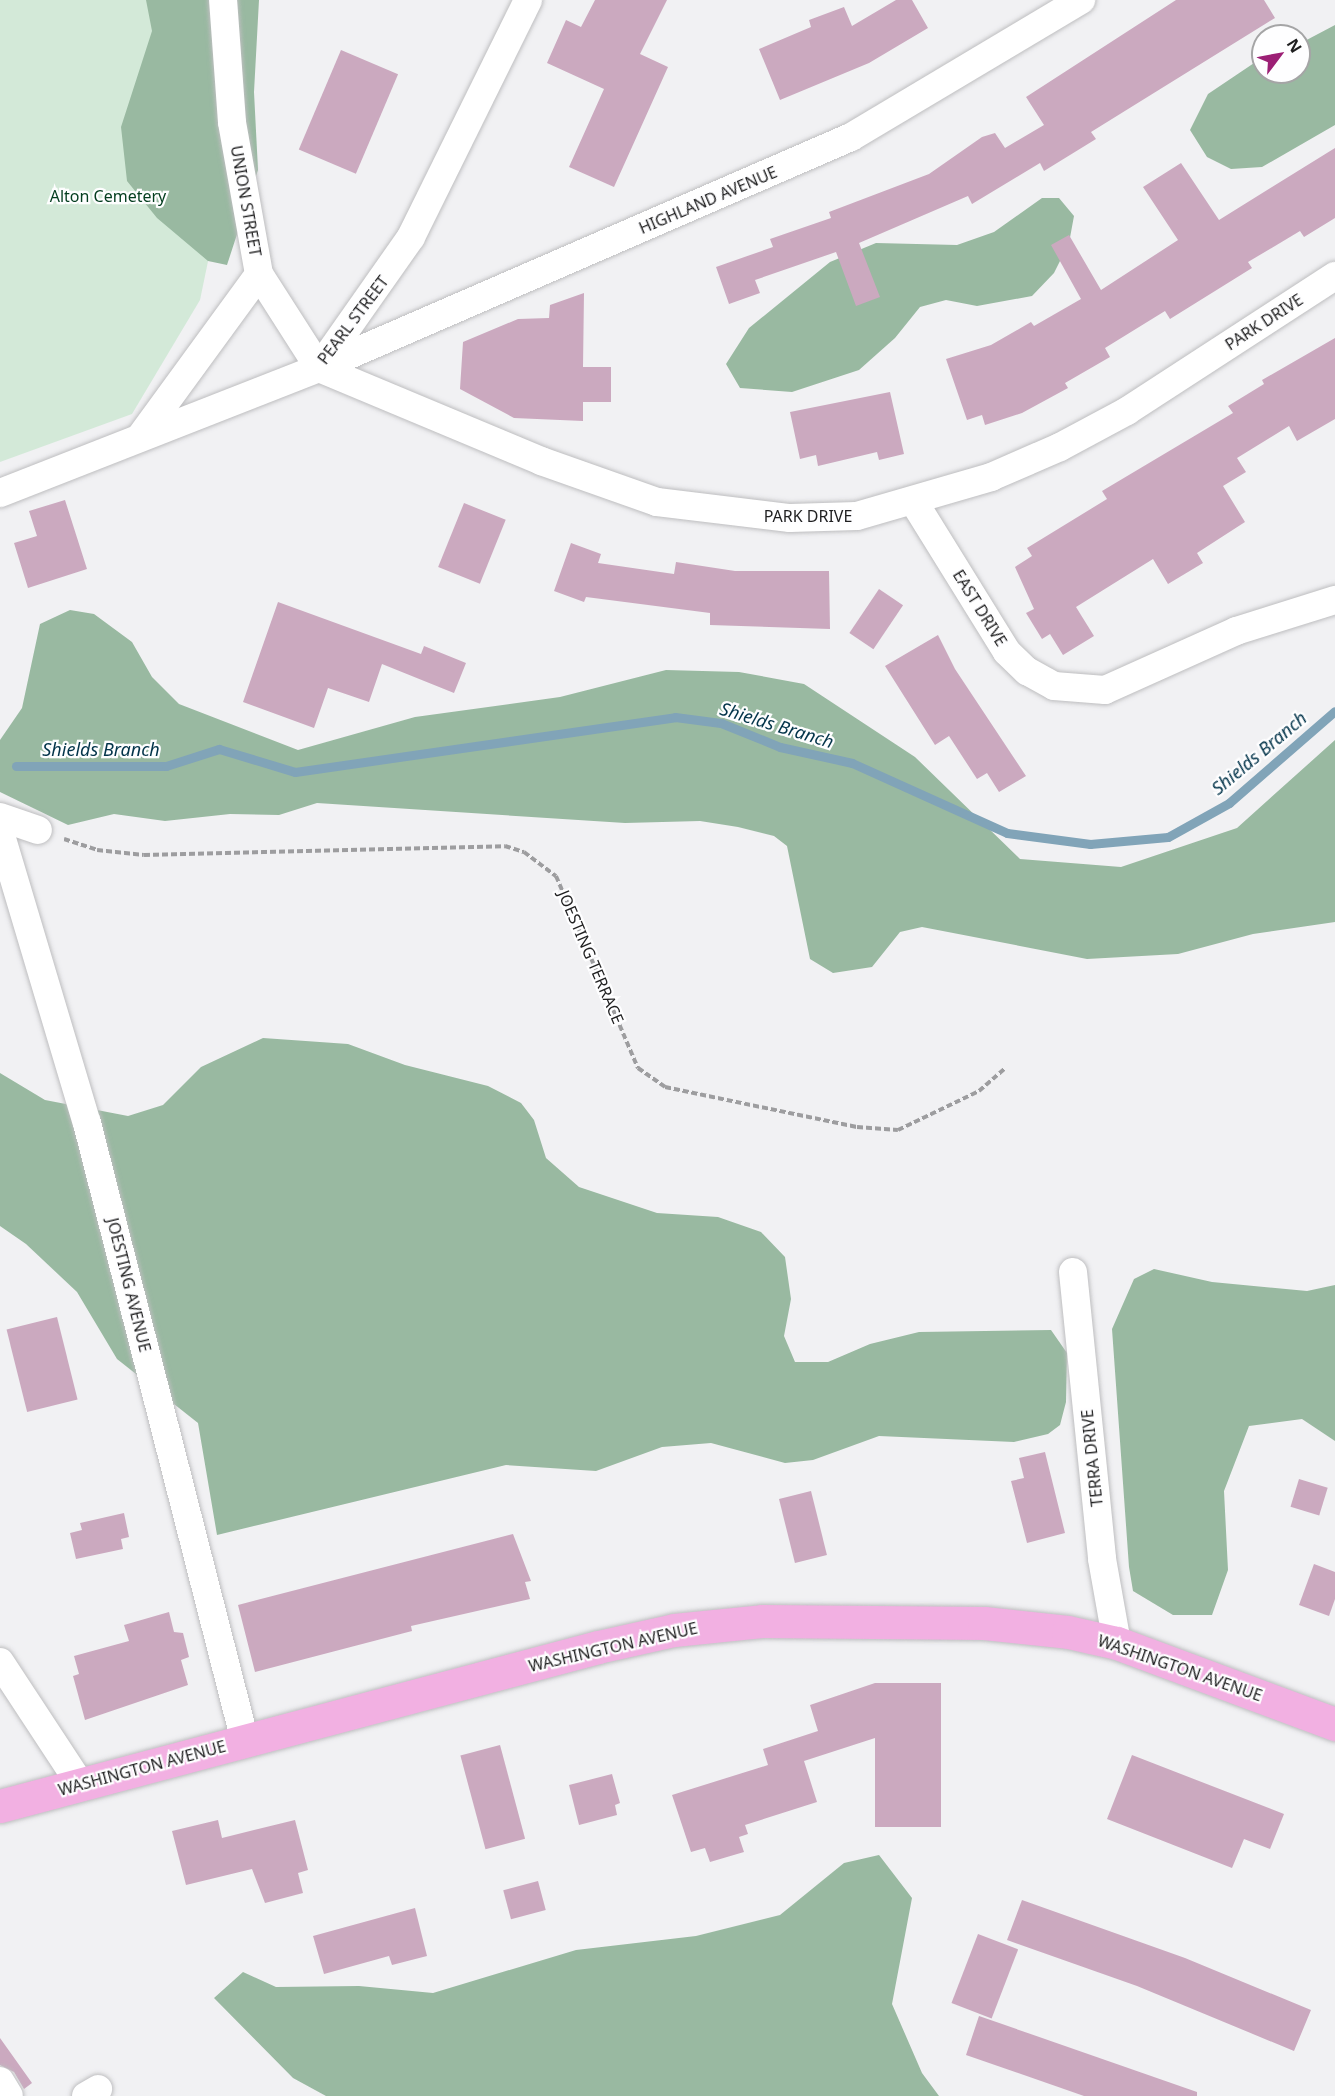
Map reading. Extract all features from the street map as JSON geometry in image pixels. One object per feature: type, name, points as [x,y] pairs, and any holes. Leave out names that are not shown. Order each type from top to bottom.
[{"type":"main road","name":"WASHINGTON AVENUE","points":[[0,1806],[674,1630],[762,1621],[984,1623],[1032,1626],[1117,1643],[1335,1724]]},
{"type":"street","name":"UNION STREET","points":[[141,436],[259,274],[232,122],[223,0]]},
{"type":"street","name":"PEARL STREET","points":[[0,493],[319,368],[376,293],[411,237],[528,0]]},
{"type":"street","name":"HIGHLAND AVENUE","points":[[319,368],[851,137],[1081,0]]},
{"type":"street","points":[[259,274],[319,368]]},
{"type":"street","name":"PARK DRIVE","points":[[319,368],[541,461],[657,502],[790,518],[857,516],[914,502],[991,477],[1118,416],[1335,276]]},
{"type":"street","name":"EAST DRIVE","points":[[914,502],[1007,652],[1027,671],[1054,686],[1105,690],[1236,631],[1335,600]]},
{"type":"street","points":[[0,817],[38,830]]},
{"type":"street","name":"JOESTING AVENUE","points":[[0,832],[87,1123],[245,1741]]},
{"type":"street","name":"TERRA DRIVE","points":[[1073,1272],[1102,1559],[1117,1643]]},
{"type":"street","points":[[0,1662],[80,1784]]},
{"type":"street","points":[[0,2081],[9,2096]]},
{"type":"path","name":"JOESTING TERRACE","points":[[38,830],[97,850],[144,855],[505,846],[524,852],[556,876],[638,1068],[665,1087],[857,1126],[898,1130],[979,1091],[1005,1068]]},
{"type":"green space","name":"Alton Cemetery","points":[[0,0],[201,0],[218,213],[200,300],[132,414],[0,462]]},
{"type":"green space","points":[[146,0],[259,0],[254,92],[258,170],[227,265],[208,261],[157,218],[127,181],[121,127],[152,31]]},
{"type":"green space","points":[[1335,25],[1335,125],[1262,167],[1231,169],[1207,157],[1190,130],[1208,94],[1251,65],[1251,84],[1311,84],[1311,38]]},
{"type":"green space","points":[[1042,198],[1059,198],[1074,216],[1069,243],[1054,273],[1032,296],[977,306],[946,300],[920,307],[895,338],[859,370],[792,392],[740,388],[726,364],[749,328],[830,262],[876,243],[957,245],[994,232]]},
{"type":"green space","points":[[70,610],[94,614],[132,642],[152,677],[179,704],[298,750],[415,717],[560,697],[666,670],[739,672],[804,684],[915,757],[1020,859],[1121,867],[1237,828],[1335,740],[1335,922],[1253,934],[1178,954],[1087,959],[922,927],[900,932],[872,967],[833,973],[810,959],[787,846],[774,836],[738,827],[700,821],[625,823],[317,803],[279,815],[230,814],[165,821],[114,814],[68,825],[0,792],[0,740],[22,708],[40,624]]},
{"type":"green space","points":[[263,1038],[348,1044],[405,1065],[488,1086],[521,1103],[534,1120],[546,1158],[579,1187],[657,1213],[718,1217],[761,1232],[785,1257],[791,1299],[784,1336],[795,1362],[828,1362],[870,1344],[919,1332],[1051,1330],[1067,1353],[1066,1402],[1060,1425],[1048,1434],[1014,1442],[879,1436],[813,1460],[785,1463],[711,1443],[662,1447],[596,1471],[506,1465],[217,1535],[198,1423],[117,1359],[77,1292],[26,1244],[0,1226],[0,1073],[45,1100],[128,1116],[163,1105],[201,1067]]},
{"type":"green space","points":[[1154,1269],[1212,1282],[1307,1291],[1335,1285],[1335,1441],[1302,1419],[1249,1426],[1224,1491],[1228,1570],[1212,1615],[1173,1615],[1133,1591],[1129,1567],[1112,1329],[1134,1279]]},
{"type":"green space","points":[[879,1855],[912,1898],[892,2004],[922,2073],[939,2096],[326,2096],[293,2078],[214,1998],[243,1972],[276,1987],[359,1986],[433,1993],[576,1950],[696,1936],[780,1915],[844,1863]]},
{"type":"building","points":[[595,0],[667,0],[640,54],[668,67],[614,187],[569,167],[604,89],[547,63],[566,20],[581,27]]},
{"type":"building","points":[[896,0],[912,0],[928,28],[869,63],[780,100],[759,49],[811,27],[809,20],[844,7],[852,26]]},
{"type":"building","points":[[1176,0],[1264,0],[1275,18],[1265,24],[1251,24],[1251,33],[1091,132],[1096,139],[1044,171],[1040,163],[972,204],[968,196],[859,243],[880,297],[856,306],[836,252],[755,280],[760,293],[729,304],[716,267],[773,247],[770,239],[831,218],[829,212],[929,174],[982,137],[995,133],[1005,148],[1044,125],[1026,97]]},
{"type":"building","points":[[341,50],[398,74],[356,174],[299,149]]},
{"type":"building","points":[[1335,148],[1335,218],[1304,237],[1300,231],[1248,262],[1252,268],[1170,319],[1165,311],[1105,348],[1110,357],[1065,383],[1068,388],[1022,413],[985,425],[982,415],[967,420],[946,359],[991,345],[1031,322],[1034,326],[1081,299],[1051,245],[1069,235],[1101,290],[1178,240],[1143,187],[1181,163],[1219,220]]},
{"type":"building","points":[[584,293],[583,367],[611,367],[611,402],[583,402],[583,421],[514,418],[460,389],[463,342],[518,319],[549,318],[550,305]]},
{"type":"building","points":[[1335,338],[1335,419],[1297,441],[1289,426],[1237,458],[1246,472],[1223,486],[1245,522],[1197,553],[1203,563],[1168,584],[1153,559],[1076,607],[1094,636],[1063,655],[1050,634],[1042,639],[1026,613],[1034,609],[1015,567],[1032,556],[1027,548],[1107,499],[1102,491],[1233,413],[1228,406],[1264,384],[1262,380]]},
{"type":"building","points":[[890,392],[904,454],[879,460],[877,452],[818,466],[816,455],[800,459],[790,412]]},
{"type":"building","points":[[65,500],[87,569],[28,588],[14,543],[37,536],[29,511]]},
{"type":"building","points":[[464,503],[506,520],[480,584],[438,567]]},
{"type":"building","points":[[571,543],[601,554],[598,563],[674,574],[676,562],[735,571],[829,571],[830,629],[710,625],[710,613],[586,597],[584,602],[554,591]]},
{"type":"building","points":[[879,589],[903,605],[873,649],[849,633]]},
{"type":"building","points":[[278,602],[421,654],[424,646],[466,663],[454,693],[382,664],[369,702],[328,688],[314,728],[243,702]]},
{"type":"building","points":[[938,635],[955,669],[1026,776],[999,792],[987,773],[977,779],[949,736],[935,745],[885,666]]},
{"type":"building","points":[[57,1317],[78,1399],[27,1412],[7,1330]]},
{"type":"building","points":[[1045,1452],[1065,1533],[1027,1543],[1011,1481],[1024,1478],[1019,1458]]},
{"type":"building","points":[[1299,1479],[1328,1488],[1319,1516],[1291,1507]]},
{"type":"building","points":[[811,1491],[827,1555],[795,1563],[779,1499]]},
{"type":"building","points":[[124,1513],[129,1537],[121,1539],[123,1549],[76,1559],[70,1533],[82,1530],[80,1523]]},
{"type":"building","points":[[513,1534],[531,1581],[525,1582],[530,1599],[411,1626],[412,1631],[255,1672],[238,1605]]},
{"type":"building","points":[[1314,1564],[1335,1572],[1335,1599],[1329,1616],[1299,1605]]},
{"type":"building","points":[[169,1612],[174,1632],[183,1633],[189,1657],[181,1660],[188,1685],[85,1720],[73,1676],[79,1674],[74,1656],[129,1641],[124,1625]]},
{"type":"building","points":[[875,1683],[941,1683],[941,1827],[875,1827],[875,1738],[804,1761],[817,1802],[745,1825],[748,1834],[739,1837],[744,1852],[710,1862],[705,1848],[691,1852],[672,1795],[768,1765],[763,1749],[818,1731],[810,1705]]},
{"type":"building","points":[[500,1745],[525,1839],[486,1849],[460,1756]]},
{"type":"building","points":[[1132,1755],[1284,1814],[1270,1849],[1244,1839],[1232,1868],[1107,1819]]},
{"type":"building","points":[[612,1774],[620,1803],[615,1805],[617,1815],[579,1825],[569,1785]]},
{"type":"building","points":[[218,1820],[222,1838],[295,1820],[308,1870],[298,1873],[303,1893],[265,1903],[252,1869],[186,1885],[172,1831]]},
{"type":"building","points":[[538,1881],[546,1910],[511,1919],[503,1890]]},
{"type":"building","points":[[1022,1900],[1185,1958],[1311,2010],[1294,2051],[1137,1986],[1007,1940]]},
{"type":"building","points":[[415,1908],[427,1956],[392,1965],[389,1956],[324,1974],[313,1936]]},
{"type":"building","points":[[978,1934],[1018,1949],[992,2018],[951,2003]]},
{"type":"building","points":[[979,2016],[1197,2092],[1197,2096],[1084,2096],[966,2055]]},
{"type":"building","points":[[0,2038],[32,2083],[24,2089],[14,2072],[0,2065]]},
{"type":"waterway","name":"Shields Branch","points":[[16,766],[166,766],[219,749],[295,772],[675,717],[721,723],[780,747],[852,763],[1007,833],[1090,844],[1168,837],[1229,803],[1335,711]]}]
